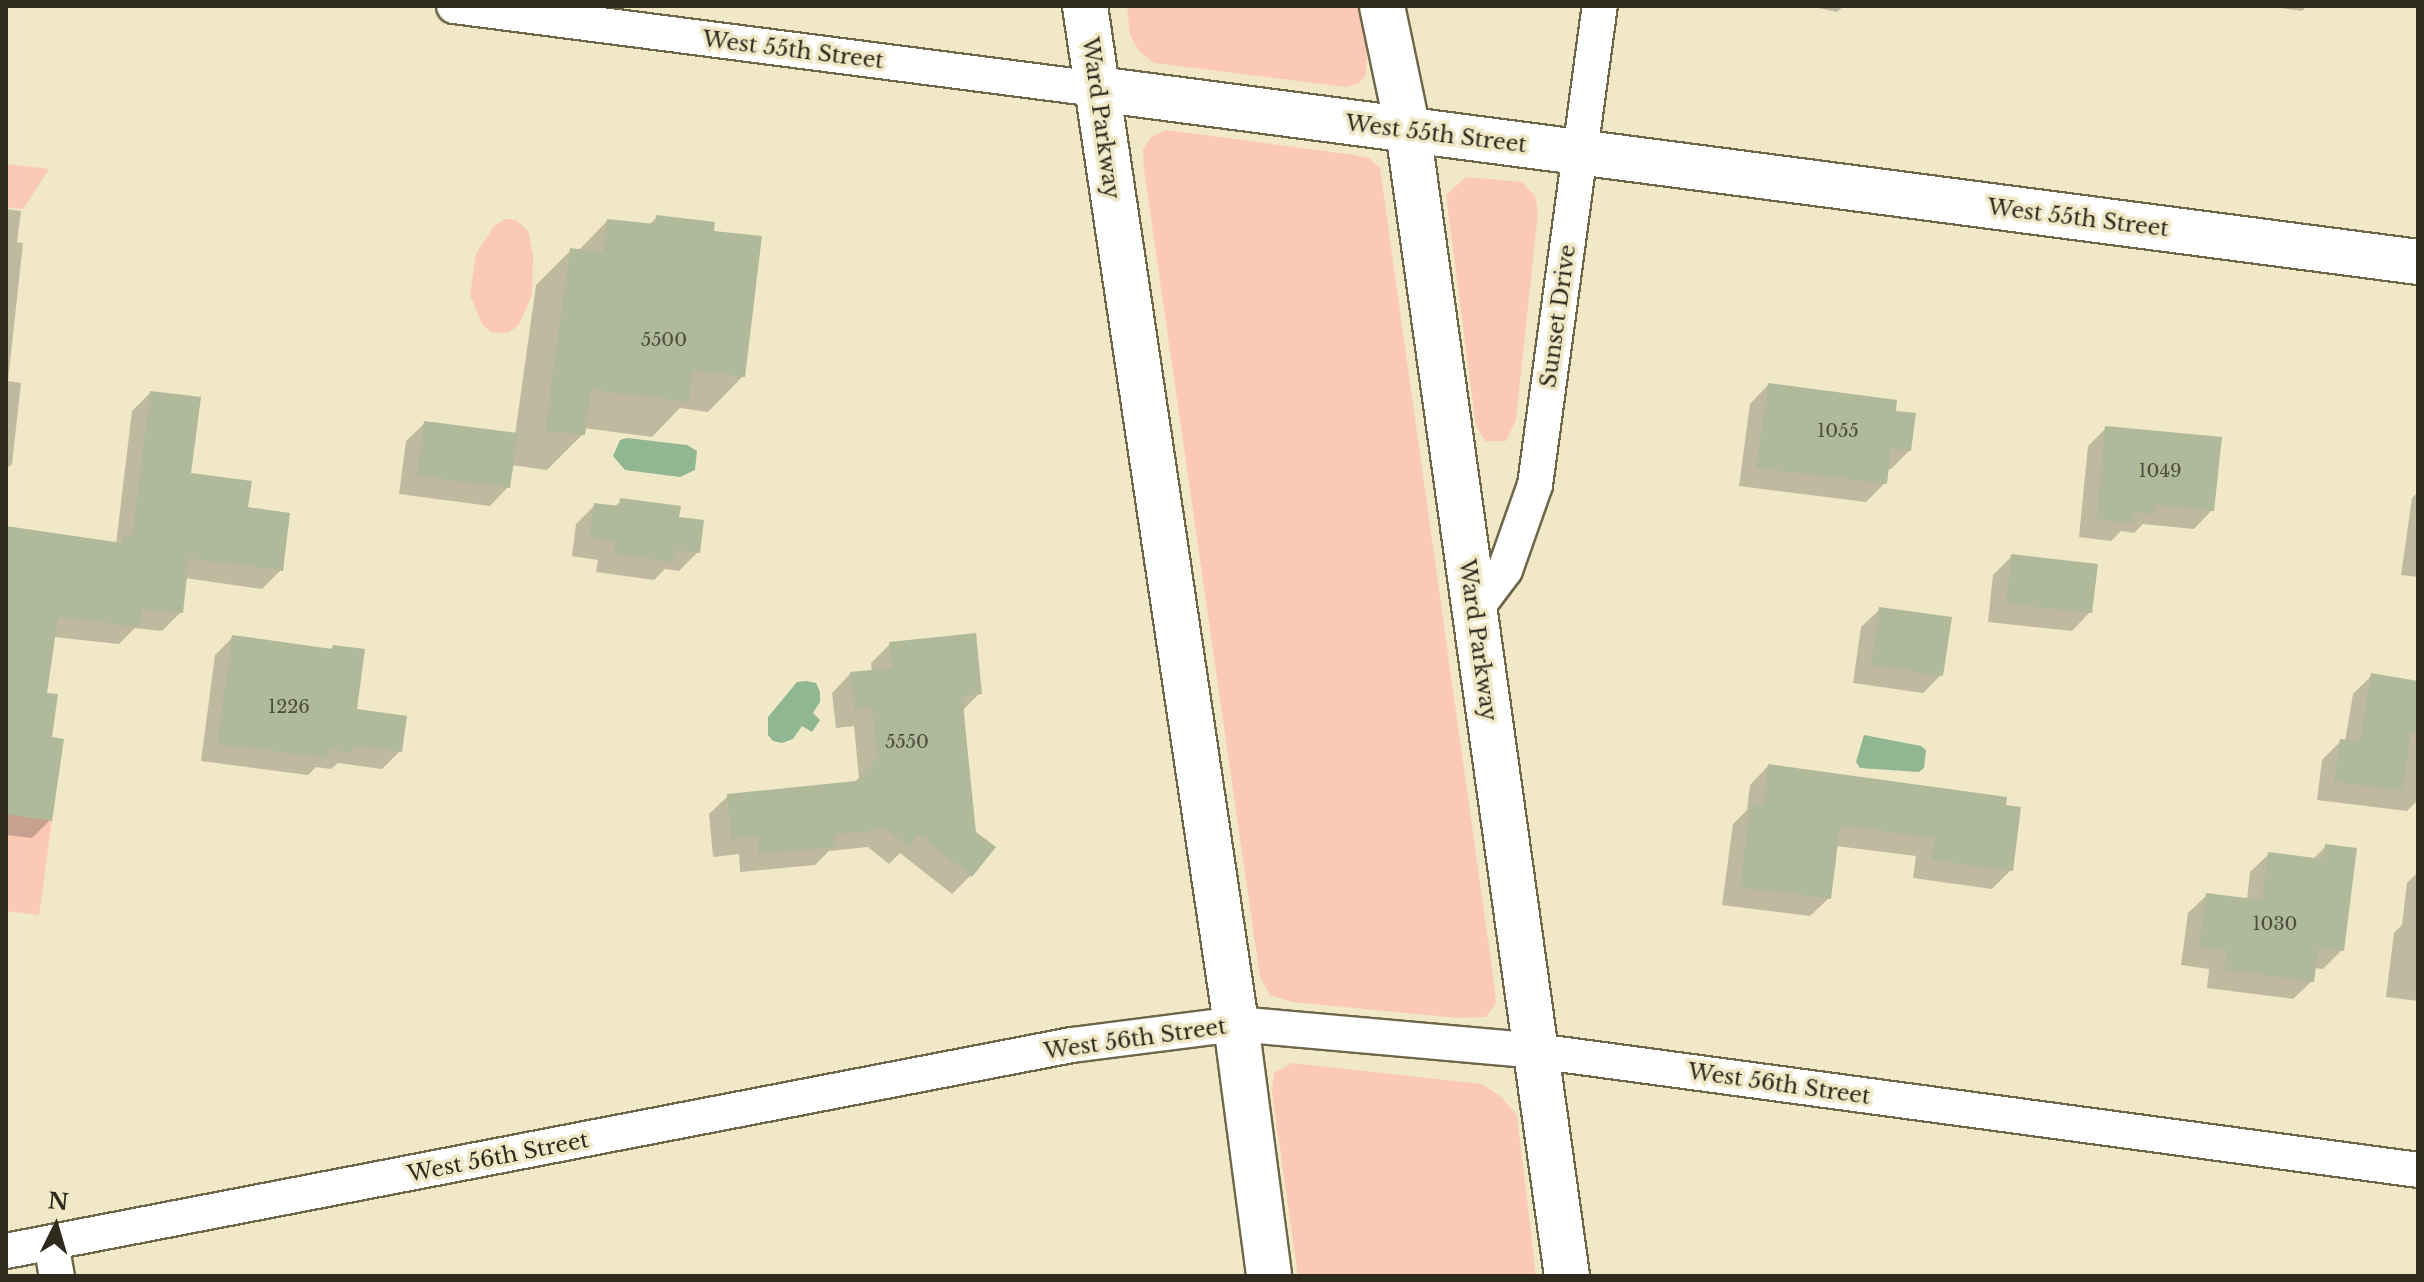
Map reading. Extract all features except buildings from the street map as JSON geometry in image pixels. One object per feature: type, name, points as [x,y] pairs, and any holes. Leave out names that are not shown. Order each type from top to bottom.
[{"type":"main road","name":"Ward Parkway","points":[[1085,6],[1236,1024],[1269,1276]]},
{"type":"main road","name":"Ward Parkway","points":[[1382,6],[1408,130],[1567,1276]]},
{"type":"main road","name":"West 55th Street","points":[[1097,89],[2418,262]]},
{"type":"street","name":"West 55th Street","points":[[454,6],[1097,89]]},
{"type":"street","name":"Sunset Drive","points":[[1474,611],[1505,570],[1535,485],[1600,6]]},
{"type":"street","name":"West 56th Street","points":[[6,1251],[54,1260],[1072,1045],[1236,1024],[1536,1051],[2418,1170]]},
{"type":"shaded area","points":[[1127,6],[1359,6],[1367,54],[1366,75],[1358,84],[1345,87],[1154,63],[1139,51],[1130,35]]},
{"type":"shaded area","points":[[1166,130],[1354,155],[1369,158],[1380,168],[1494,983],[1496,1003],[1486,1017],[1458,1018],[1292,1002],[1270,995],[1260,977],[1144,170],[1143,149],[1151,137]]},
{"type":"shaded area","points":[[6,164],[49,169],[23,209],[6,207]]},
{"type":"shaded area","points":[[1466,177],[1522,182],[1535,196],[1538,212],[1516,420],[1506,441],[1485,441],[1476,426],[1446,195]]},
{"type":"shaded area","points":[[505,219],[516,220],[528,231],[533,255],[532,295],[519,325],[508,333],[491,332],[482,324],[470,295],[476,254],[494,226]]},
{"type":"shaded area","points":[[627,438],[687,445],[697,451],[695,470],[680,477],[625,470],[613,456],[620,440]]},
{"type":"shaded area","points":[[797,682],[816,683],[820,692],[820,702],[813,713],[820,720],[812,732],[802,726],[793,739],[782,743],[773,741],[768,735],[768,717]]},
{"type":"shaded area","points":[[1864,735],[1921,746],[1926,750],[1924,768],[1919,772],[1860,768],[1856,762]]},
{"type":"shaded area","points":[[6,814],[52,821],[39,915],[6,911]]},
{"type":"shaded area","points":[[1292,1063],[1482,1084],[1501,1097],[1517,1115],[1536,1276],[1298,1276],[1272,1092],[1274,1073]]}]
